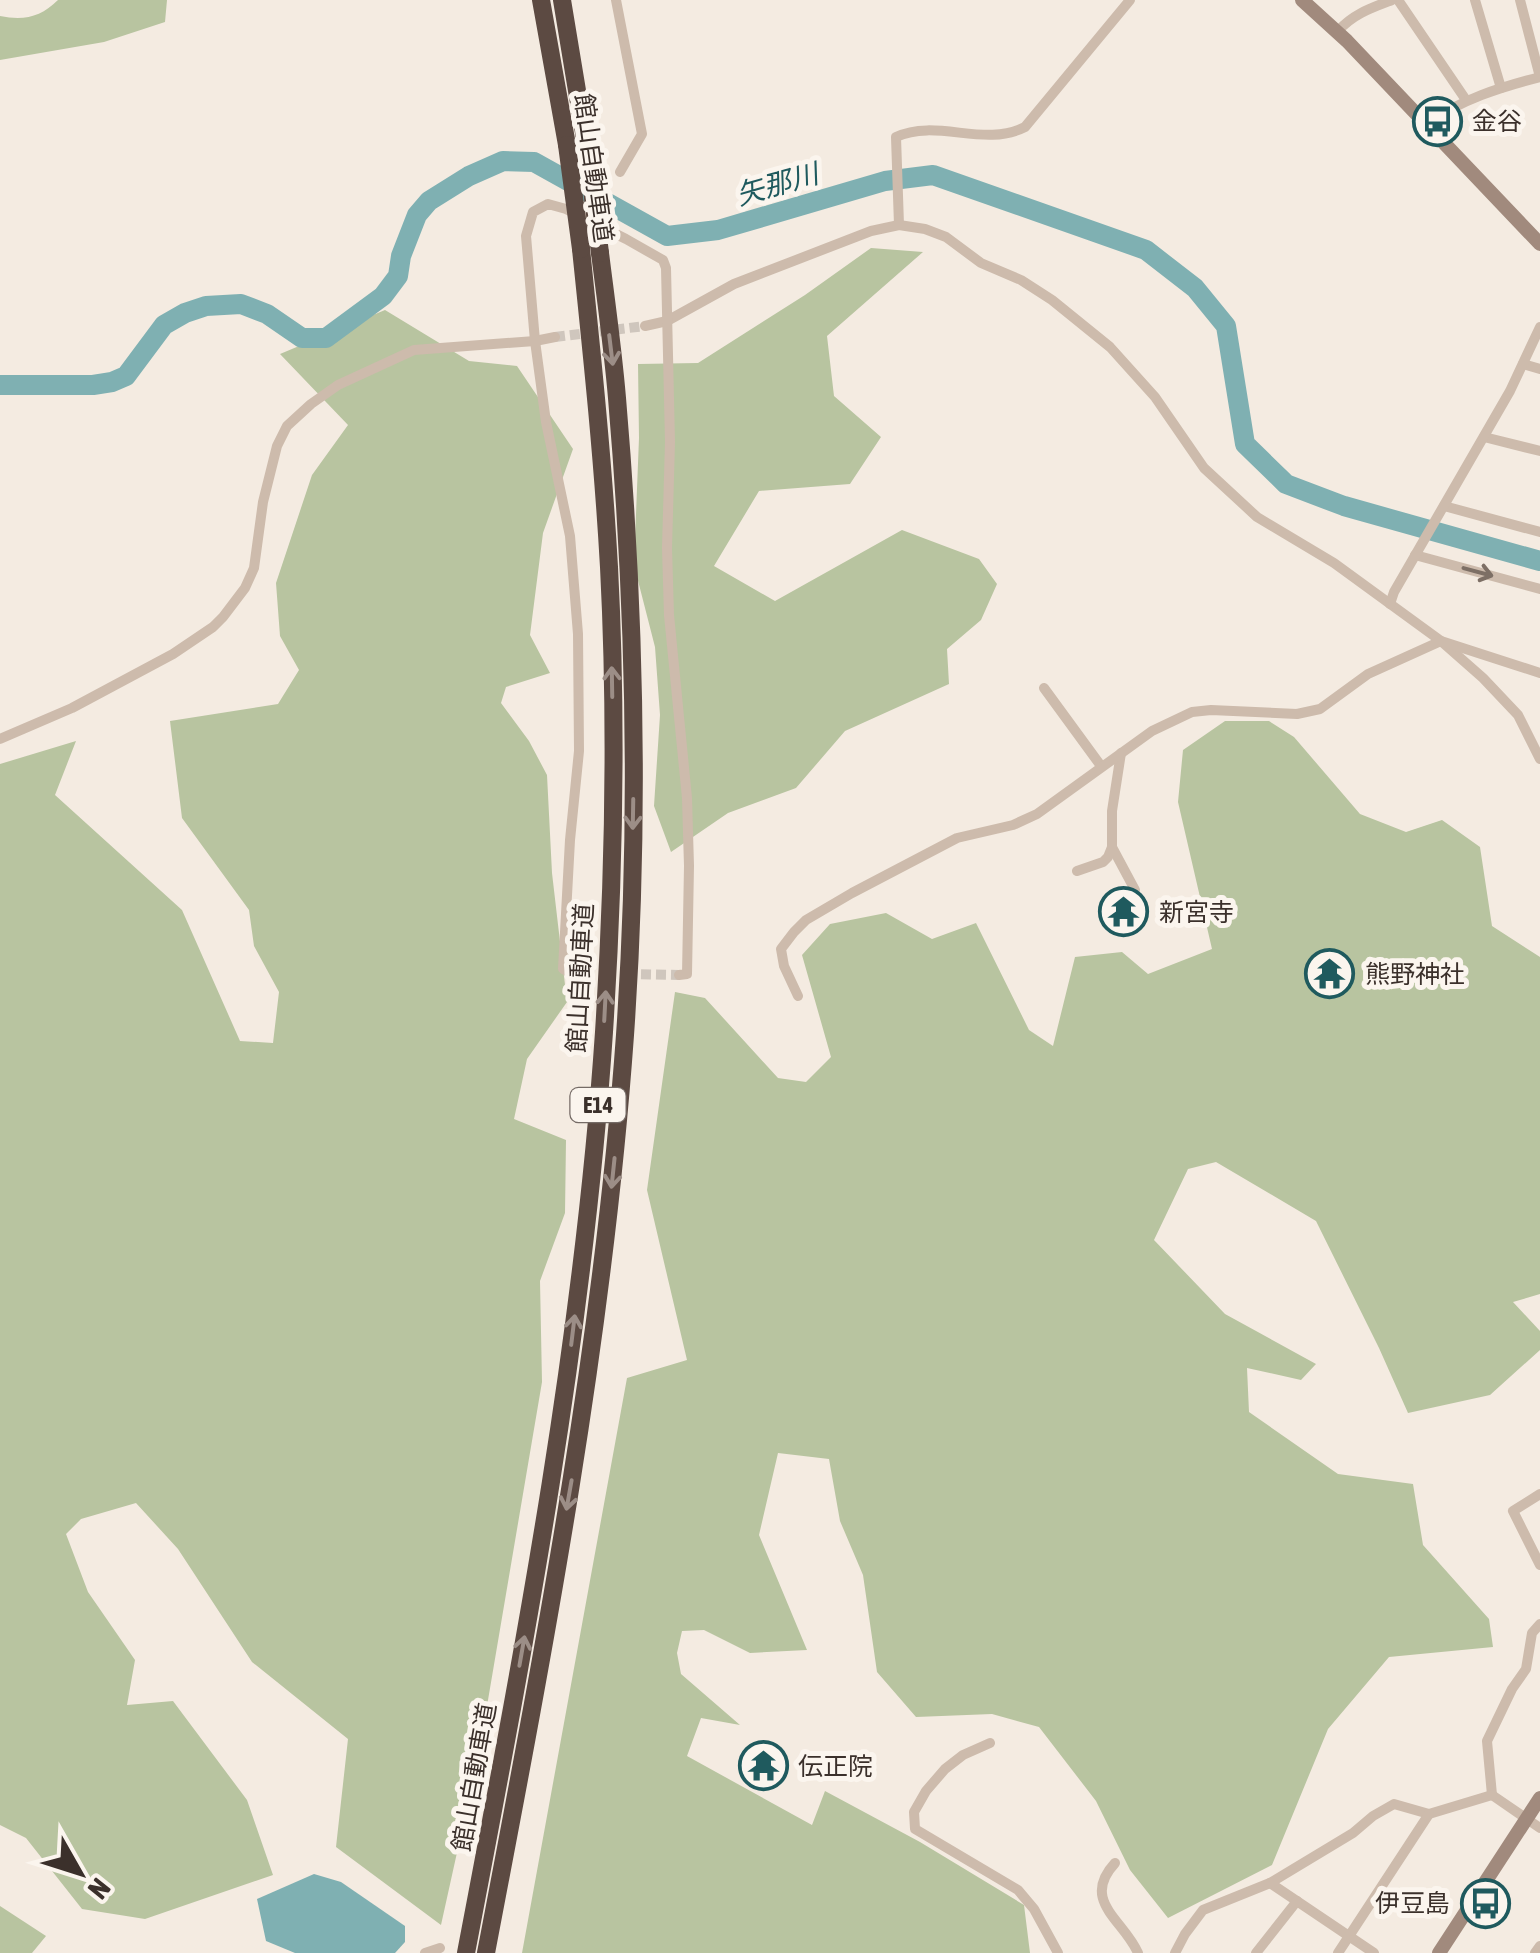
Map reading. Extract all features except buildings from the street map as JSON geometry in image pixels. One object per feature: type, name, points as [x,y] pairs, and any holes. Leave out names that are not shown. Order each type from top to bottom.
[{"type":"highway","name":"館山自動車道","points":[[466,1953],[552,1486],[583,1253],[604,1030],[613,759],[609,569],[597,396],[580,249],[567,146],[541,0]]},
{"type":"highway","name":"館山自動車道","points":[[486,1953],[574,1470],[604,1255],[625,1032],[631,910],[634,759],[629,568],[617,395],[587,151],[562,0]]},
{"type":"street","points":[[616,0],[642,134],[620,172]]},
{"type":"street","points":[[899,225],[896,138],[914,130],[999,135],[1025,127],[1130,0]]},
{"type":"street","points":[[1302,0],[1338,31],[1540,244]]},
{"type":"street","points":[[1338,31],[1351,18],[1395,0],[1466,100]]},
{"type":"street","points":[[1475,0],[1500,88]]},
{"type":"street","points":[[1426,123],[1458,103],[1540,77],[1520,0]]},
{"type":"street","points":[[570,972],[563,969],[578,751],[578,634],[570,536],[546,422],[526,236],[534,212],[548,204],[626,238],[663,260],[666,268],[668,615],[685,757],[689,849],[687,974],[679,976]]},
{"type":"street","points":[[645,326],[667,321],[734,284],[870,231],[899,225],[946,237],[980,263],[1022,280],[1052,300],[1122,359],[1155,397],[1204,468],[1229,492],[1257,517],[1334,563],[1441,641],[1518,715],[1540,758]]},
{"type":"street","points":[[1390,604],[1540,327]]},
{"type":"street","points":[[0,739],[72,708],[174,654],[222,618],[245,588],[254,568],[264,502],[282,434],[311,404],[338,385],[414,350],[555,337]]},
{"type":"street","points":[[1523,364],[1540,369]]},
{"type":"street","points":[[1484,436],[1540,451]]},
{"type":"street","points":[[1442,509],[1540,532]]},
{"type":"street","points":[[1418,551],[1540,589]]},
{"type":"street","points":[[798,996],[781,949],[806,920],[957,838],[1013,825],[1037,814],[1152,731],[1192,712],[1297,714],[1320,709],[1368,674],[1441,641],[1540,672]]},
{"type":"street","points":[[1044,688],[1101,766]]},
{"type":"street","points":[[1077,871],[1103,862],[1112,848],[1112,810],[1121,752]]},
{"type":"street","points":[[1112,848],[1135,890]]},
{"type":"street","points":[[1540,1494],[1513,1511],[1540,1565]]},
{"type":"street","points":[[1540,1624],[1532,1633],[1526,1669],[1512,1688],[1487,1742],[1492,1795],[1540,1828]]},
{"type":"street","points":[[990,1743],[963,1754],[926,1791],[914,1812],[915,1830],[1018,1890],[1034,1909],[1058,1953]]},
{"type":"street","points":[[1175,1953],[1203,1910],[1270,1882],[1394,1804],[1429,1814],[1492,1795]]},
{"type":"street","points":[[1439,1953],[1540,1798]]},
{"type":"street","points":[[1338,1953],[1429,1814]]},
{"type":"street","points":[[1115,1863],[1102,1883],[1102,1900],[1138,1953]]},
{"type":"street","points":[[1270,1882],[1374,1953]]},
{"type":"street","points":[[1256,1953],[1297,1901]]},
{"type":"street","points":[[1535,1953],[1540,1946]]},
{"type":"street","points":[[424,1953],[440,1948]]},
{"type":"green space","points":[[58,0],[167,0],[165,22],[104,42],[0,60],[0,16],[32,16]]},
{"type":"green space","points":[[871,248],[923,252],[827,336],[834,396],[881,437],[850,484],[759,491],[714,566],[775,601],[902,530],[979,559],[997,584],[981,620],[947,649],[949,684],[845,731],[796,788],[728,813],[671,852],[654,806],[660,715],[655,647],[634,565],[638,364],[698,363]]},
{"type":"green space","points":[[385,310],[469,361],[517,366],[573,449],[543,533],[530,635],[550,673],[506,687],[501,703],[529,741],[547,775],[552,873],[567,1002],[527,1059],[514,1119],[566,1140],[565,1213],[540,1281],[542,1382],[479,1753],[441,1925],[336,1847],[348,1739],[252,1662],[178,1549],[136,1503],[81,1519],[66,1534],[88,1592],[135,1660],[127,1705],[173,1701],[247,1800],[273,1875],[145,1919],[82,1909],[26,1838],[0,1825],[0,764],[76,741],[55,795],[182,910],[240,1041],[273,1043],[279,992],[254,946],[249,910],[182,818],[170,721],[278,704],[299,670],[280,636],[276,583],[312,475],[348,425],[280,354]]},
{"type":"green space","points":[[1225,721],[1269,721],[1294,737],[1360,814],[1406,832],[1442,820],[1480,847],[1492,926],[1540,957],[1540,1294],[1513,1302],[1540,1331],[1540,1350],[1490,1395],[1408,1413],[1316,1221],[1216,1162],[1188,1169],[1154,1240],[1225,1314],[1316,1364],[1301,1380],[1247,1368],[1249,1412],[1338,1474],[1413,1484],[1423,1545],[1489,1619],[1493,1647],[1389,1657],[1328,1729],[1272,1865],[1168,1918],[1130,1870],[1096,1801],[1039,1727],[992,1714],[916,1717],[877,1672],[863,1575],[840,1521],[829,1459],[778,1453],[759,1535],[807,1650],[750,1653],[704,1630],[682,1631],[677,1653],[681,1674],[740,1725],[701,1718],[687,1756],[812,1825],[825,1791],[920,1842],[1024,1905],[1030,1953],[522,1953],[627,1378],[687,1360],[647,1190],[675,992],[705,998],[778,1078],[806,1082],[831,1057],[802,955],[830,924],[886,913],[932,939],[976,923],[1029,1030],[1053,1046],[1075,957],[1122,952],[1148,974],[1212,949],[1178,802],[1183,750]]},
{"type":"green space","points":[[0,1906],[46,1936],[32,1953],[0,1953]]},
{"type":"water","points":[[314,1874],[341,1882],[405,1926],[405,1942],[395,1953],[295,1953],[266,1941],[257,1899]]},
{"type":"waterway","name":"矢那川","points":[[0,385],[112,382],[126,376],[164,325],[206,306],[241,304],[267,314],[302,338],[326,338],[383,296],[398,276],[401,256],[417,215],[429,201],[503,161],[534,162],[667,236],[718,230],[885,181],[933,175],[1146,250],[1195,288],[1226,326],[1245,444],[1286,484],[1344,506],[1540,561]]},
{"type":"tunnel","points":[[555,337],[645,326]]},
{"type":"tunnel","points":[[570,973],[609,974]]},
{"type":"tunnel","points":[[626,974],[679,975]]},
{"type":"place","name":"金谷","points":[[1437,121]]},
{"type":"place","name":"新宮寺","points":[[1124,912]]},
{"type":"place","name":"熊野神社","points":[[1330,974]]},
{"type":"place","name":"伝正院","points":[[763,1766]]},
{"type":"place","name":"伊豆島","points":[[1485,1903]]}]
